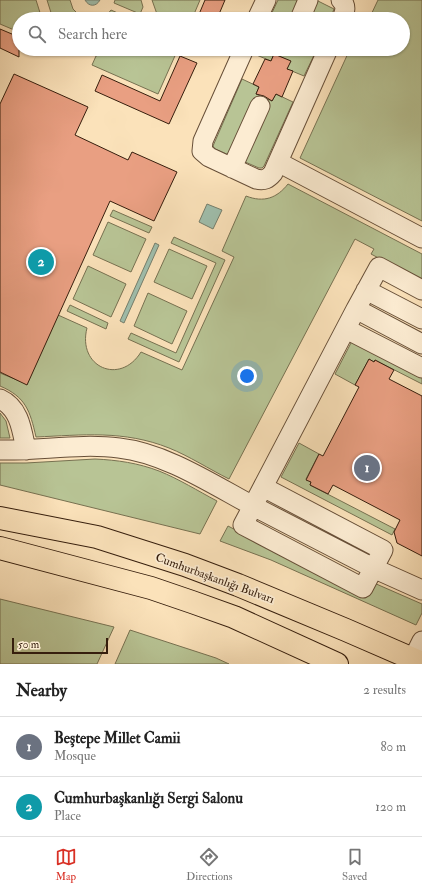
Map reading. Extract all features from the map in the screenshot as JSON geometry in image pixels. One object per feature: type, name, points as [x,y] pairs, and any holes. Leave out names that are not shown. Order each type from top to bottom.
[{"type":"main road","points":[[0,506],[43,516],[97,537]]},
{"type":"main road","name":"Cumhurbaşkanlığı Bulvarı","points":[[0,518],[97,537],[238,585],[346,630],[419,654]]},
{"type":"main road","points":[[0,548],[151,588],[192,602],[234,617],[337,664]]},
{"type":"main road","points":[[0,552],[25,554]]},
{"type":"lane","points":[[260,12],[266,0]]},
{"type":"lane","points":[[303,12],[308,0]]},
{"type":"lane","points":[[241,56],[201,146],[202,151],[209,157],[256,179],[262,180],[270,176],[278,162],[325,56]]},
{"type":"lane","points":[[232,168],[260,106]]},
{"type":"lane","points":[[278,162],[422,238]]},
{"type":"lane","points":[[263,487],[383,550],[363,588],[243,525],[366,290],[379,267],[422,290]]},
{"type":"lane","points":[[366,290],[422,319]]},
{"type":"lane","points":[[356,309],[422,344]]},
{"type":"lane","points":[[346,329],[422,368]]},
{"type":"lane","points":[[0,399],[9,405],[17,416],[26,450]]},
{"type":"lane","points":[[0,450],[95,446],[140,451],[164,459],[253,506]]},
{"type":"lane","points":[[373,568],[422,590]]},
{"type":"green space","points":[[0,0],[36,0],[40,12],[12,12],[12,29],[0,24]]},
{"type":"green space","points":[[47,0],[70,0],[73,9],[76,12],[51,12]]},
{"type":"green space","points":[[115,0],[141,0],[143,7],[141,12],[135,12],[114,3]]},
{"type":"green space","points":[[152,0],[200,0],[195,12],[156,12]]},
{"type":"green space","points":[[278,0],[300,0],[295,12],[272,12]]},
{"type":"green space","points":[[316,0],[334,9],[333,12],[310,12]]},
{"type":"green space","points":[[378,0],[422,0],[422,221],[300,158],[347,56],[410,56],[410,12],[372,12]]},
{"type":"green space","points":[[96,56],[175,56],[158,94],[92,65]]},
{"type":"green space","points":[[259,56],[273,56],[271,61]]},
{"type":"green space","points":[[279,56],[314,56],[304,76],[287,69],[290,61]]},
{"type":"green space","points":[[242,79],[259,87],[256,94],[272,101],[276,94],[293,102],[262,168],[215,149],[213,146]]},
{"type":"green space","points":[[288,184],[422,254],[422,281],[371,254],[374,249],[355,239],[229,479],[176,451],[136,438],[103,435],[36,437],[32,420],[26,406],[16,395],[0,386],[0,373],[27,384],[58,315],[87,328],[86,342],[88,353],[94,362],[102,367],[112,370],[122,368],[132,362],[141,352],[182,370],[234,257],[222,251],[246,196],[259,199],[270,198],[279,193]]},
{"type":"green space","points":[[113,210],[152,227],[149,233],[110,216]]},
{"type":"green space","points":[[108,222],[146,239],[131,272],[93,255]]},
{"type":"green space","points":[[174,237],[225,260],[179,362],[128,339],[131,333],[176,353],[216,263],[171,243]]},
{"type":"green space","points":[[169,249],[207,266],[192,299],[154,282]]},
{"type":"green space","points":[[88,266],[126,284],[111,317],[73,299]]},
{"type":"green space","points":[[148,293],[187,311],[172,344],[134,326]]},
{"type":"green space","points":[[70,305],[108,323],[106,329],[67,311]]},
{"type":"green space","points":[[352,341],[422,377],[422,384],[375,360],[374,362],[369,359],[355,385],[335,374]]},
{"type":"green space","points":[[0,413],[6,421],[10,438],[0,438]]},
{"type":"green space","points":[[299,443],[319,454],[306,479],[311,482],[310,485],[395,529],[392,535],[281,477]]},
{"type":"green space","points":[[95,459],[127,462],[151,468],[174,478],[217,501],[200,534],[0,485],[0,463]]},
{"type":"green space","points":[[228,526],[366,598],[374,583],[422,604],[422,613],[416,625],[271,560],[220,541]]},
{"type":"green space","points":[[0,599],[114,627],[97,664],[0,664]]},
{"type":"green space","points":[[130,630],[216,658],[229,664],[115,664]]},
{"type":"shaded area","points":[[85,0],[100,0],[95,5],[90,5]]},
{"type":"shaded area","points":[[207,204],[222,210],[213,229],[199,222]]},
{"type":"shaded area","points":[[155,243],[159,245],[124,323],[120,321]]},
{"type":"building","points":[[205,0],[225,0],[220,12],[200,12]]},
{"type":"building","points":[[0,29],[12,34],[12,54],[0,48]]},
{"type":"building","points":[[180,56],[197,63],[169,124],[95,91],[102,75],[160,101]]},
{"type":"building","points":[[273,56],[279,56],[291,61],[287,69],[293,71],[282,97],[276,94],[272,101],[264,96],[256,94],[259,87],[253,84],[265,59],[271,61]]},
{"type":"building","points":[[14,74],[88,107],[75,135],[128,160],[132,152],[177,172],[154,221],[110,201],[27,385],[0,372],[0,104]]},
{"type":"building","points":[[369,359],[374,362],[375,360],[394,370],[389,379],[422,396],[422,556],[397,543],[394,532],[400,520],[333,485],[328,494],[310,485],[311,482],[306,480],[319,454],[323,456],[359,387],[355,385]]},
{"type":"place","name":"Cumhurbaşkanlığı Sergi Salonu","points":[[41,262]]},
{"type":"place","name":"Beştepe Millet Camii","points":[[367,468]]}]
